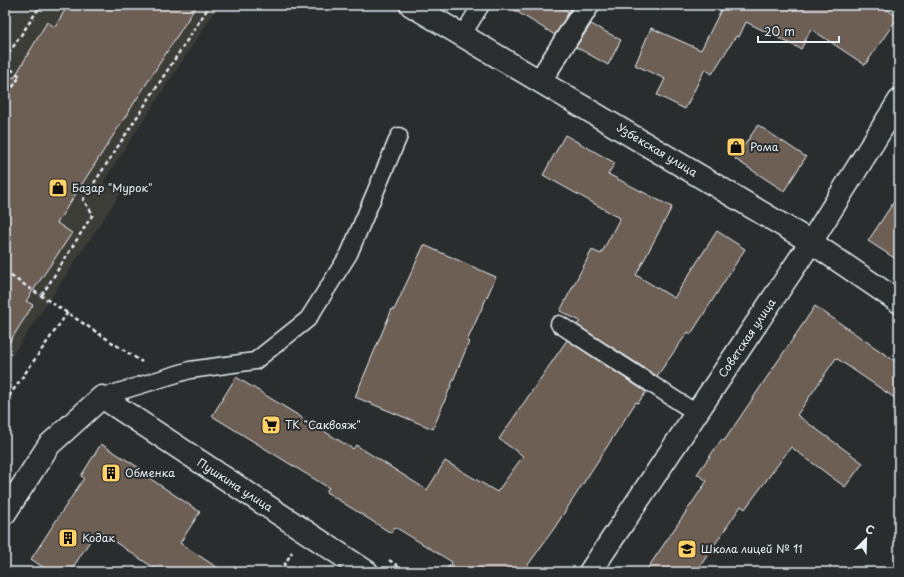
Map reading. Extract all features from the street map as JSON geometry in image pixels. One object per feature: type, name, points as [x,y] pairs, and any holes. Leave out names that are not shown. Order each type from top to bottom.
[{"type":"street","name":"Узбекская улица","points":[[411,5],[463,34],[811,242],[899,302]]},
{"type":"street","points":[[540,81],[588,5]]},
{"type":"street","name":"Советская улица","points":[[590,572],[811,242],[899,101]]},
{"type":"street","points":[[5,513],[49,445],[102,397]]},
{"type":"street","name":"Пушкина улица","points":[[102,397],[367,572]]},
{"type":"lane","points":[[463,34],[481,5]]},
{"type":"lane","points":[[102,397],[190,370],[255,361],[308,319],[350,254],[399,136]]},
{"type":"lane","points":[[559,324],[696,413]]},
{"type":"path","points":[[5,59],[41,5]]},
{"type":"path","points":[[42,296],[93,214],[83,200],[210,5]]},
{"type":"path","points":[[5,65],[20,76],[5,99]]},
{"type":"path","points":[[5,272],[68,312],[146,365],[153,381]]},
{"type":"path","points":[[5,402],[68,312]]},
{"type":"path","points":[[280,572],[294,548]]},
{"type":"shaded area","name":"Базар \"Мурок\"","points":[[5,5],[219,5],[103,182],[120,194],[5,366]]},
{"type":"building","name":"Базар \"Мурок\"","points":[[68,5],[197,5],[57,223],[72,233],[26,301],[33,305],[5,349],[5,72],[14,78],[47,22],[55,27]]},
{"type":"building","points":[[506,5],[556,5],[569,12],[555,35]]},
{"type":"building","points":[[710,5],[880,5],[898,17],[865,65],[811,29],[801,49],[746,22],[739,37],[736,36],[712,74],[705,69],[685,109],[657,95],[665,79],[635,65],[651,28],[701,50],[721,10]]},
{"type":"building","points":[[591,24],[621,40],[608,65],[576,47]]},
{"type":"building","points":[[758,125],[806,157],[784,191],[735,159]]},
{"type":"building","points":[[565,135],[615,163],[608,174],[672,207],[636,275],[674,298],[717,231],[745,249],[691,334],[688,332],[657,376],[577,325],[580,321],[560,311],[592,250],[601,254],[620,218],[543,175]]},
{"type":"building","points":[[899,194],[899,261],[868,241]]},
{"type":"building","points":[[424,245],[496,277],[467,341],[469,342],[433,429],[355,397],[392,309],[394,310]]},
{"type":"building","points":[[815,306],[899,364],[899,401],[836,358],[797,415],[863,463],[845,487],[791,447],[745,509],[741,506],[696,572],[645,572],[707,481],[697,474],[722,439],[724,441]]},
{"type":"building","points":[[567,340],[646,392],[638,403],[636,402],[555,527],[523,572],[445,572],[452,562],[395,527],[391,533],[326,492],[329,488],[212,416],[236,377],[353,449],[356,445],[427,490],[445,461],[497,492],[523,456],[499,439]]},
{"type":"building","points":[[101,444],[141,469],[139,471],[200,512],[180,543],[224,572],[160,572],[97,530],[70,572],[50,572],[31,559],[84,478],[81,476]]},
{"type":"place","name":"Рома","points":[[736,147]]},
{"type":"place","name":"Базар \"Мурок\"","points":[[58,188]]},
{"type":"place","name":"ТК \"Саквояж\"","points":[[271,425]]},
{"type":"place","name":"Обменка","points":[[111,473]]},
{"type":"place","name":"Кодак","points":[[68,538]]},
{"type":"place","name":"Школа лицей № 11","points":[[687,549]]}]
